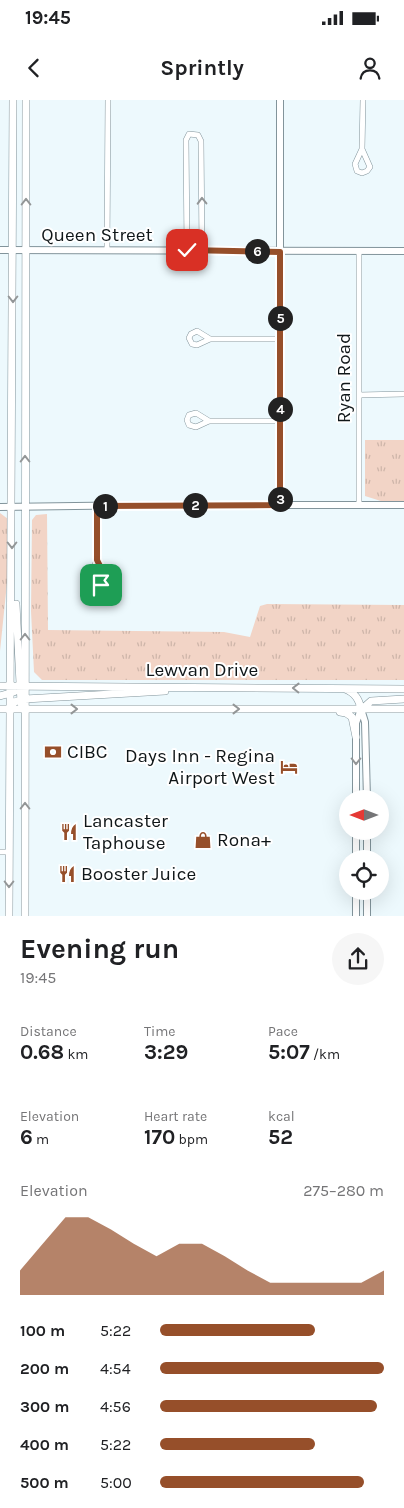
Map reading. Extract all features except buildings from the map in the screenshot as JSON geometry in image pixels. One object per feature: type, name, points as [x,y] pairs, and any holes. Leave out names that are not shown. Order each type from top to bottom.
[{"type":"main road","points":[[10,916],[13,100]]},
{"type":"main road","points":[[22,687],[26,508],[26,100]]},
{"type":"main road","points":[[12,583],[15,595],[25,709],[25,916]]},
{"type":"main road","name":"Lewvan Drive","points":[[0,686],[238,686],[404,689]]},
{"type":"main road","points":[[10,709],[12,704],[23,700],[238,686]]},
{"type":"main road","points":[[0,696],[10,694],[22,687]]},
{"type":"main road","points":[[345,689],[352,692],[359,702],[361,709],[371,701],[404,699]]},
{"type":"main road","name":"Lewvan Drive","points":[[0,709],[404,709]]},
{"type":"main road","points":[[289,709],[346,713],[352,718],[356,737]]},
{"type":"street","points":[[107,250],[108,100]]},
{"type":"street","points":[[280,100],[280,505]]},
{"type":"street","points":[[362,149],[363,100]]},
{"type":"street","points":[[187,250],[186,140],[190,134],[198,135],[201,141],[202,250]]},
{"type":"street","name":"Queen Street","points":[[0,250],[404,251]]},
{"type":"street","name":"Ryan Road","points":[[359,251],[359,505]]},
{"type":"street","points":[[210,339],[280,339]]},
{"type":"street","points":[[359,395],[404,394]]},
{"type":"street","points":[[209,421],[280,421]]},
{"type":"street","points":[[0,507],[404,505]]},
{"type":"street","points":[[97,506],[97,560],[88,579],[91,584],[96,586],[101,585],[105,581],[97,560]]},
{"type":"street","points":[[356,790],[356,723],[361,709]]},
{"type":"street","points":[[361,709],[366,722],[367,790]]},
{"type":"street","points":[[0,852],[10,852]]},
{"type":"street","points":[[356,900],[356,916]]},
{"type":"street","points":[[367,900],[367,916]]},
{"type":"green space","points":[[365,440],[404,440],[404,502],[384,502],[365,496]]},
{"type":"green space","points":[[0,513],[8,519],[7,583],[0,651]]},
{"type":"green space","points":[[47,514],[48,630],[224,632],[250,637],[260,606],[267,604],[404,605],[404,680],[42,680],[34,672],[31,611],[32,520],[36,515]]},
{"type":"place","name":"CIBC","points":[[53,752]]},
{"type":"place","name":"Days Inn - Regina Airport West","points":[[289,767]]},
{"type":"place","name":"Lancaster Taphouse","points":[[69,832]]},
{"type":"place","name":"Rona+","points":[[203,840]]},
{"type":"place","name":"Booster Juice","points":[[67,874]]},
{"type":"route","points":[[101,585],[105,581],[97,560],[97,506],[280,505],[280,252],[187,250]]}]
